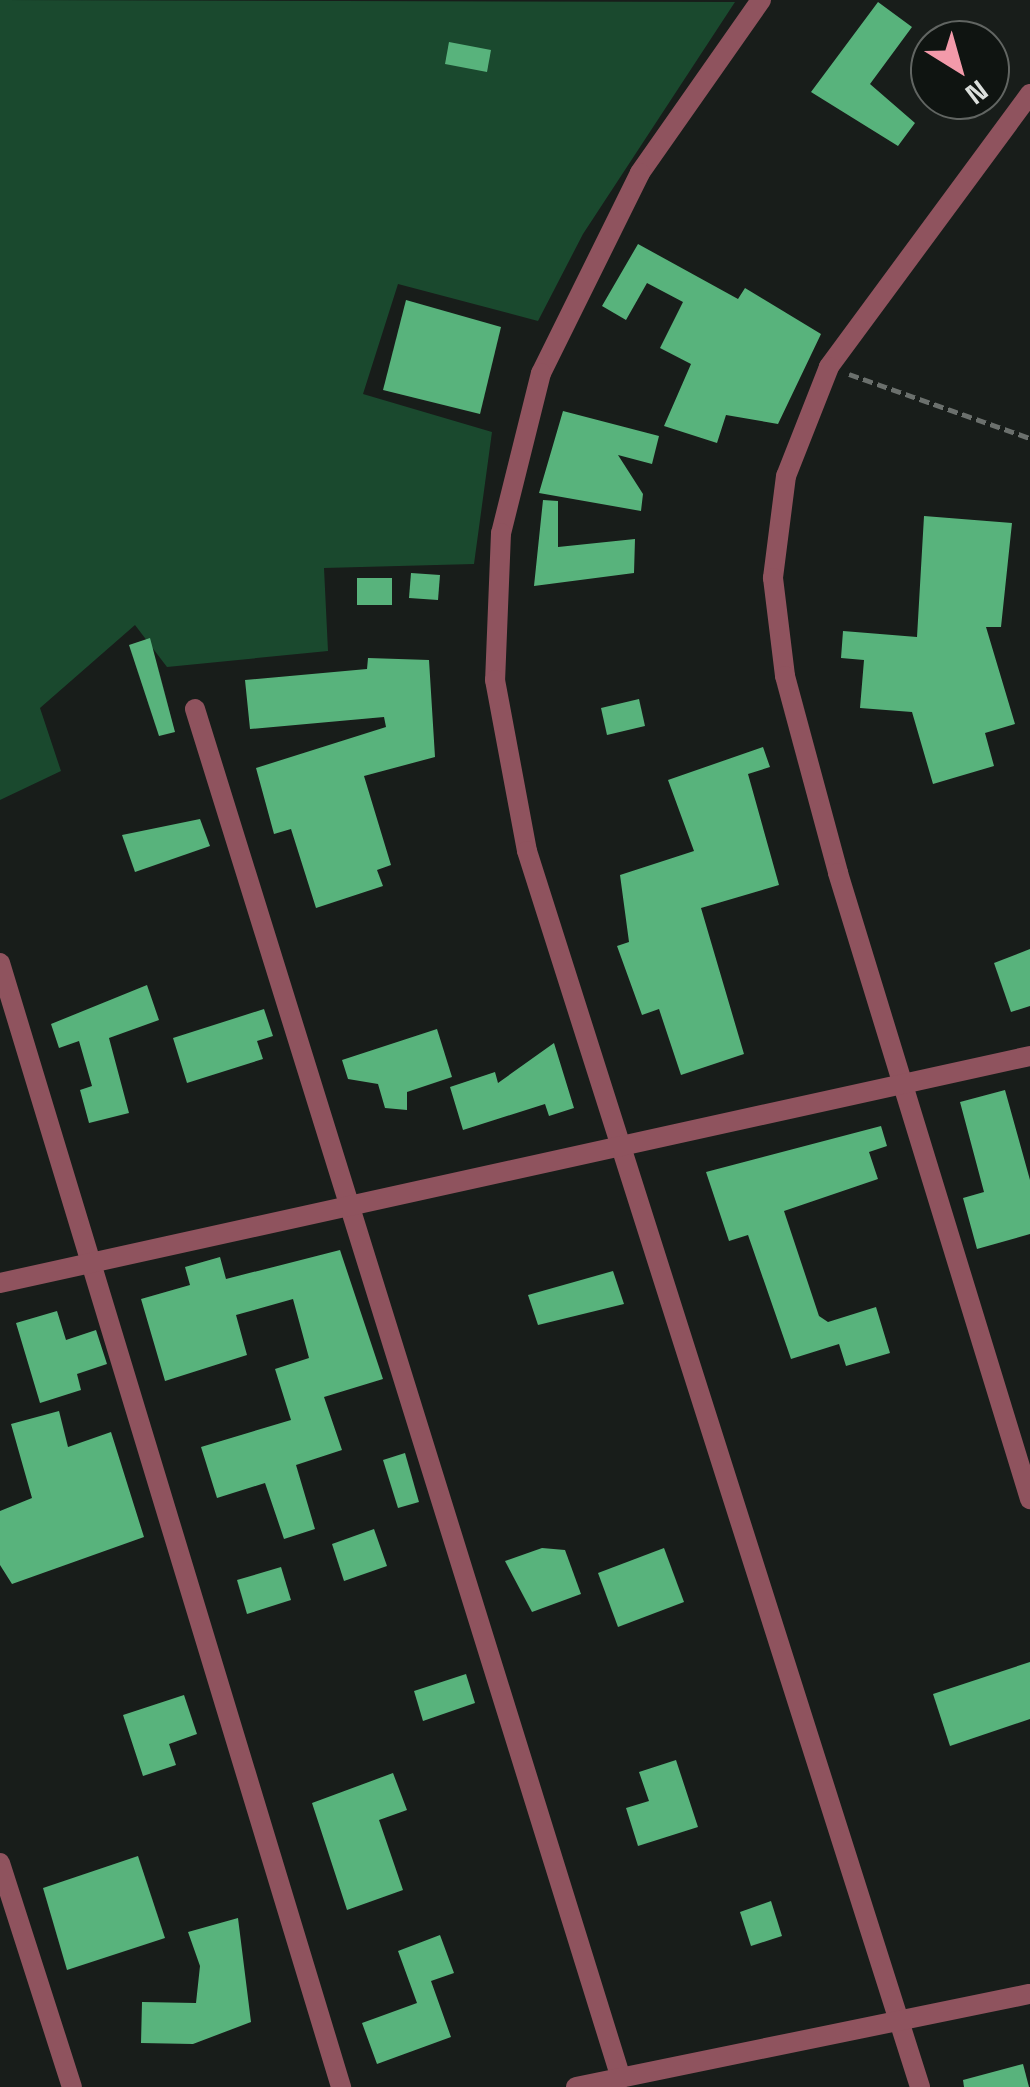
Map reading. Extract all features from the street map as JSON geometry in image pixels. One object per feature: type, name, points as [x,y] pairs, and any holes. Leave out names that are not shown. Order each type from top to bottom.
[{"type":"street","points":[[760,0],[640,173],[570,303],[541,373],[502,533],[494,680],[527,852],[625,1145],[920,2087]]},
{"type":"street","points":[[1030,94],[829,366],[786,476],[773,578],[785,676],[902,1084],[1030,1499]]},
{"type":"street","points":[[195,709],[622,2078]]},
{"type":"street","points":[[0,963],[341,2087]]},
{"type":"street","points":[[0,1282],[1030,1056]]},
{"type":"street","points":[[0,1863],[72,2087]]},
{"type":"street","points":[[576,2087],[1030,1994]]},
{"type":"path","points":[[829,366],[1030,438]]},
{"type":"green space","points":[[0,0],[735,2],[583,234],[538,321],[398,284],[363,394],[492,432],[474,564],[324,568],[328,651],[167,667],[135,625],[40,708],[61,771],[0,800]]},
{"type":"building","points":[[878,2],[910,26],[870,84],[915,123],[898,146],[811,92]]},
{"type":"building","points":[[449,42],[491,50],[487,72],[445,64]]},
{"type":"building","points":[[638,244],[738,299],[745,288],[821,334],[778,424],[726,415],[717,443],[664,426],[691,364],[660,348],[683,302],[647,283],[626,320],[602,306]]},
{"type":"building","points":[[406,300],[501,327],[480,414],[383,390]]},
{"type":"building","points":[[563,411],[659,436],[652,464],[618,455],[643,494],[641,511],[539,493]]},
{"type":"building","points":[[543,500],[558,501],[558,547],[635,539],[634,573],[534,586]]},
{"type":"building","points":[[924,516],[1012,523],[1001,627],[986,627],[1015,724],[985,733],[994,766],[933,784],[912,712],[860,708],[864,660],[841,658],[843,631],[917,637]]},
{"type":"building","points":[[411,573],[440,575],[438,600],[409,598]]},
{"type":"building","points":[[357,578],[392,578],[392,605],[357,605]]},
{"type":"building","points":[[150,638],[175,732],[159,736],[129,645]]},
{"type":"building","points":[[368,658],[429,660],[435,757],[364,776],[391,865],[377,870],[383,886],[316,908],[291,829],[274,834],[256,768],[386,727],[384,717],[250,729],[245,680],[367,669]]},
{"type":"building","points":[[639,699],[645,726],[607,735],[601,708]]},
{"type":"building","points":[[763,747],[770,767],[748,774],[779,885],[701,908],[744,1054],[681,1075],[659,1009],[642,1015],[617,946],[629,942],[620,875],[694,851],[668,780]]},
{"type":"building","points":[[200,819],[210,846],[135,872],[122,835]]},
{"type":"building","points":[[1030,949],[1030,1006],[1011,1012],[994,963]]},
{"type":"building","points":[[147,985],[159,1020],[109,1038],[129,1113],[89,1123],[80,1090],[92,1086],[79,1041],[59,1048],[51,1024]]},
{"type":"building","points":[[264,1009],[273,1036],[257,1041],[263,1059],[187,1083],[173,1038]]},
{"type":"building","points":[[437,1029],[452,1077],[407,1092],[407,1110],[385,1108],[378,1084],[348,1079],[342,1060]]},
{"type":"building","points":[[554,1043],[574,1108],[549,1116],[545,1104],[463,1130],[450,1087],[495,1072],[498,1083]]},
{"type":"building","points":[[1005,1090],[1030,1180],[1030,1234],[977,1249],[963,1198],[984,1192],[960,1102]]},
{"type":"building","points":[[881,1126],[887,1146],[869,1152],[878,1179],[784,1211],[819,1316],[828,1322],[876,1307],[890,1353],[846,1366],[839,1344],[791,1359],[748,1235],[729,1241],[706,1172]]},
{"type":"building","points":[[340,1250],[383,1379],[324,1397],[342,1450],[296,1465],[315,1529],[284,1539],[265,1483],[217,1498],[201,1447],[291,1420],[275,1369],[309,1358],[293,1299],[236,1315],[247,1355],[165,1381],[141,1299],[190,1285],[185,1267],[220,1257],[226,1279]]},
{"type":"building","points":[[613,1271],[624,1304],[538,1325],[528,1295]]},
{"type":"building","points":[[57,1311],[66,1340],[96,1330],[107,1364],[77,1374],[81,1390],[40,1403],[16,1323]]},
{"type":"building","points":[[59,1411],[68,1447],[111,1432],[144,1537],[12,1584],[0,1565],[0,1511],[32,1498],[11,1424]]},
{"type":"building","points":[[405,1453],[419,1502],[398,1508],[383,1460]]},
{"type":"building","points":[[374,1529],[387,1566],[344,1581],[332,1544]]},
{"type":"building","points":[[542,1548],[565,1550],[581,1594],[532,1612],[505,1561]]},
{"type":"building","points":[[664,1548],[684,1602],[618,1627],[598,1573]]},
{"type":"building","points":[[281,1567],[291,1600],[247,1614],[237,1580]]},
{"type":"building","points":[[1030,1662],[1030,1719],[950,1746],[933,1694]]},
{"type":"building","points":[[466,1674],[475,1703],[423,1721],[414,1691]]},
{"type":"building","points":[[184,1695],[197,1734],[169,1744],[176,1765],[143,1776],[123,1715]]},
{"type":"building","points":[[676,1760],[698,1827],[638,1846],[626,1808],[649,1801],[639,1772]]},
{"type":"building","points":[[393,1773],[407,1810],[379,1820],[403,1890],[347,1910],[312,1803]]},
{"type":"building","points":[[138,1856],[165,1938],[67,1970],[43,1888]]},
{"type":"building","points":[[771,1901],[782,1936],[751,1946],[740,1912]]},
{"type":"building","points":[[238,1918],[251,2022],[193,2044],[141,2043],[142,2002],[196,2003],[200,1966],[188,1932]]},
{"type":"building","points":[[440,1935],[454,1973],[431,1981],[451,2037],[377,2064],[362,2023],[417,2003],[398,1951]]},
{"type":"building","points":[[1023,2064],[1029,2087],[964,2087],[963,2080]]}]
